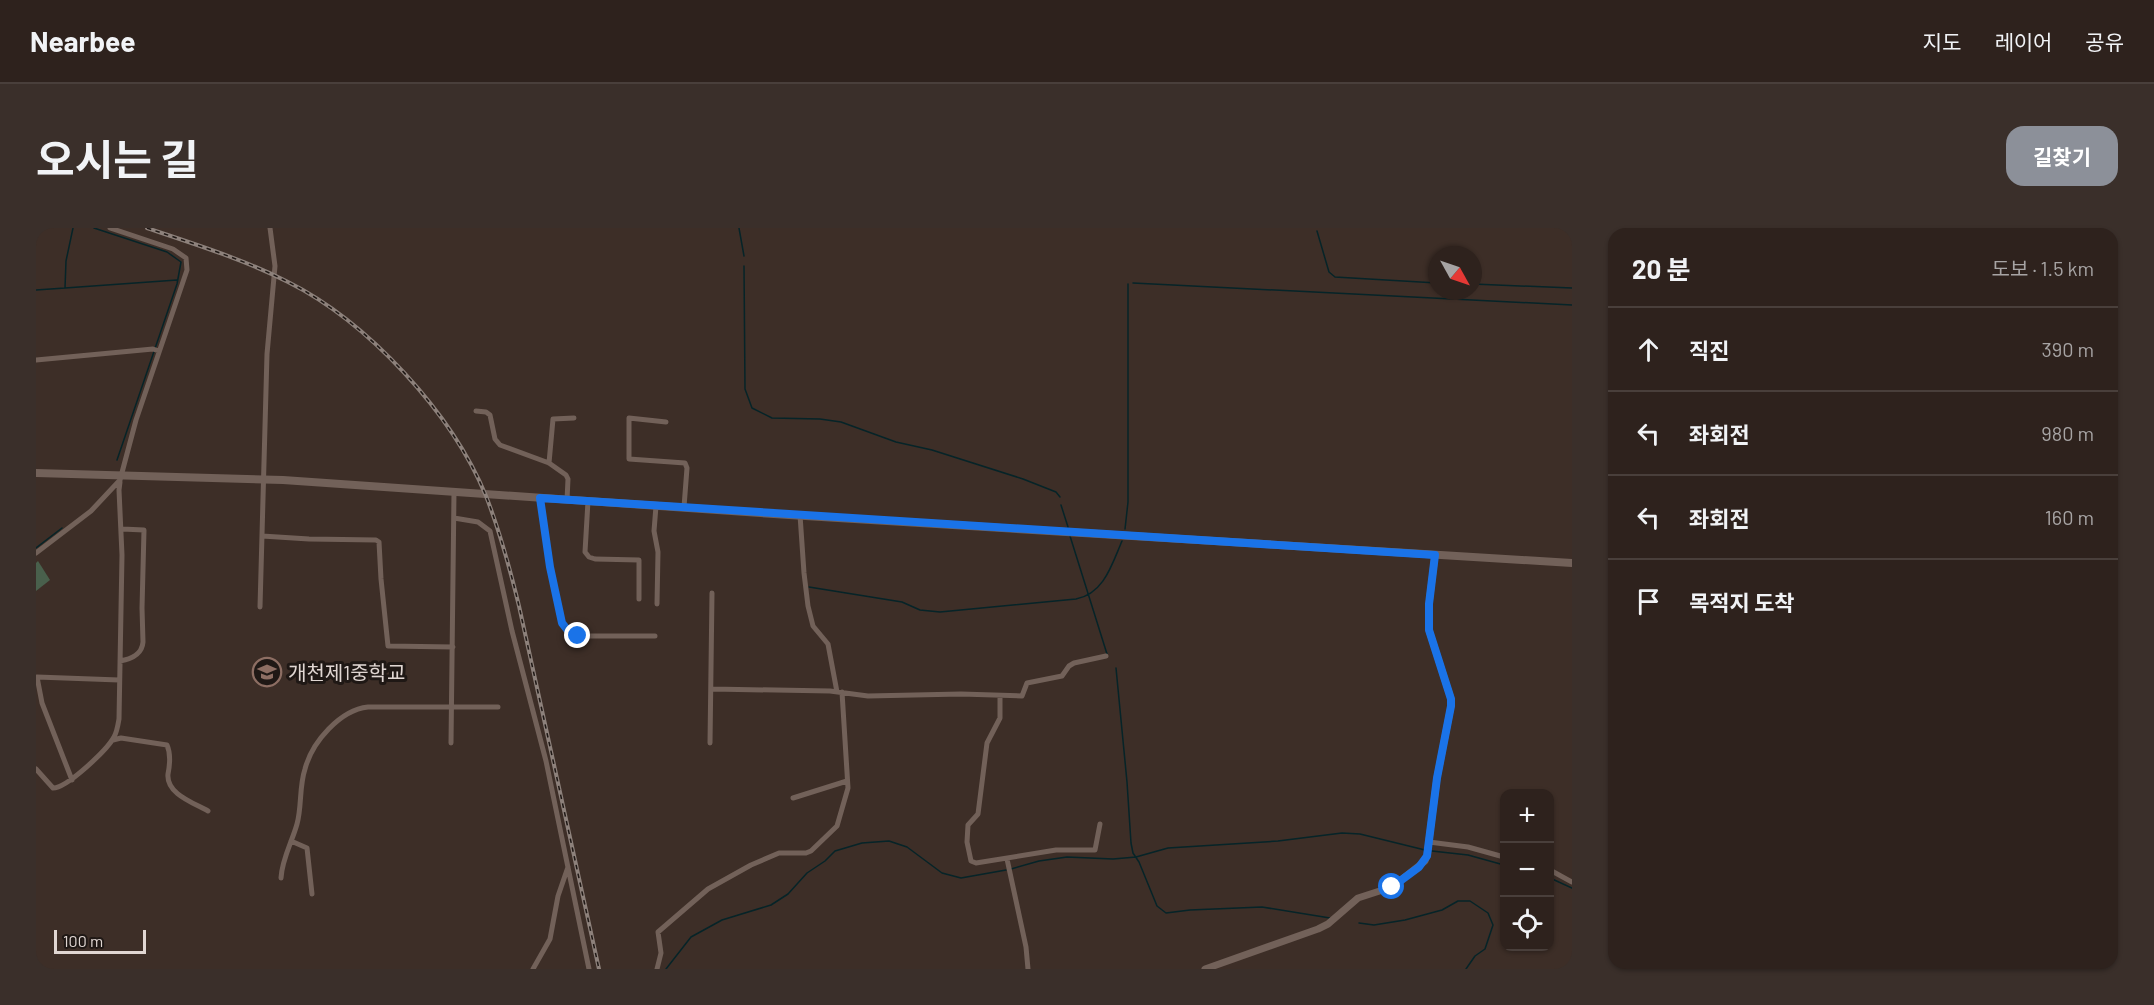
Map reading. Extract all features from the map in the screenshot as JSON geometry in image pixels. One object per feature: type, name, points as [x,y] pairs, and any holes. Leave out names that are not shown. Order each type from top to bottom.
[{"type":"main road","points":[[36,473],[263,479],[1572,563]]},
{"type":"street","points":[[36,769],[53,788],[63,786],[113,740],[118,726],[122,529],[119,490],[156,350],[185,276],[187,262],[186,258],[173,249],[110,228]]},
{"type":"street","points":[[260,607],[267,354],[275,266],[270,228]]},
{"type":"street","points":[[36,360],[156,350]]},
{"type":"street","points":[[476,411],[490,415],[495,440],[500,445],[549,464],[566,474],[568,479],[567,500]]},
{"type":"street","points":[[549,464],[553,419],[574,418]]},
{"type":"street","points":[[666,422],[629,418],[629,459],[685,463],[687,468],[684,507]]},
{"type":"street","points":[[36,553],[91,511],[121,477]]},
{"type":"street","points":[[451,743],[454,492]]},
{"type":"street","points":[[540,498],[550,567],[562,623],[566,628],[578,636],[655,636]]},
{"type":"street","points":[[588,501],[585,552],[589,557],[595,559],[639,560],[639,599]]},
{"type":"street","points":[[656,506],[654,531],[658,552],[657,604]]},
{"type":"street","points":[[657,969],[661,953],[658,932],[708,889],[751,865],[779,853],[811,851],[837,826],[848,788],[839,692],[828,644],[813,626],[808,606],[800,515]]},
{"type":"street","points":[[454,518],[478,522],[490,531],[512,631],[546,761],[589,969]]},
{"type":"street","points":[[120,660],[138,654],[143,642],[144,530],[122,529]]},
{"type":"street","points":[[262,536],[376,540],[379,542],[388,646],[453,647]]},
{"type":"street","points":[[1205,969],[1328,924],[1358,898],[1392,887],[1419,867],[1427,856],[1437,778],[1451,706],[1451,699],[1429,630],[1429,604],[1435,555]]},
{"type":"street","points":[[710,743],[712,593]]},
{"type":"street","points":[[712,689],[839,692],[868,696],[961,694],[1022,696],[1027,683],[1062,676],[1074,663],[1106,656]]},
{"type":"street","points":[[72,780],[42,703],[37,677],[119,680]]},
{"type":"street","points":[[1000,696],[999,718],[987,742],[978,814],[969,821],[967,832],[969,854],[973,862],[1007,859],[1056,850],[1095,850],[1100,824]]},
{"type":"street","points":[[281,878],[284,860],[299,813],[305,769],[316,747],[333,724],[359,708],[498,707]]},
{"type":"street","points":[[113,740],[121,738],[167,745],[170,761],[168,781],[171,786],[178,794],[208,811]]},
{"type":"street","points":[[793,798],[847,782]]},
{"type":"street","points":[[291,841],[307,848],[312,894]]},
{"type":"street","points":[[1429,842],[1468,847],[1500,856]]},
{"type":"street","points":[[1007,859],[1026,947],[1028,969]]},
{"type":"street","points":[[533,969],[550,939],[558,896],[569,866]]},
{"type":"street","points":[[1554,872],[1572,882]]},
{"type":"green space","points":[[38,561],[50,580],[36,591],[36,563]]},
{"type":"waterway","points":[[36,290],[65,288],[66,261],[73,228]]},
{"type":"waterway","points":[[94,228],[167,252],[181,262],[177,284],[117,460]]},
{"type":"waterway","points":[[739,228],[744,256]]},
{"type":"waterway","points":[[1317,231],[1329,272],[1335,277],[1428,282]]},
{"type":"waterway","points":[[744,266],[745,389],[752,408],[772,418],[841,422],[896,442],[932,450],[1023,479],[1056,492],[1060,497]]},
{"type":"waterway","points":[[65,288],[177,280]]},
{"type":"waterway","points":[[1133,283],[1572,305]]},
{"type":"waterway","points":[[1125,529],[1128,502],[1128,284]]},
{"type":"waterway","points":[[1482,284],[1572,288]]},
{"type":"waterway","points":[[1061,505],[1068,527]]},
{"type":"waterway","points":[[36,548],[62,528]]},
{"type":"waterway","points":[[1070,536],[1107,654]]},
{"type":"waterway","points":[[809,587],[902,602],[920,610],[940,612],[1076,599],[1086,596],[1100,585],[1122,541]]},
{"type":"waterway","points":[[1116,668],[1131,843],[1133,853],[1157,906],[1166,913],[1262,907],[1330,918]]},
{"type":"waterway","points":[[1011,869],[1039,861],[1067,857],[1113,859],[1136,857],[1168,848],[1278,841],[1342,833],[1360,834],[1425,850]]},
{"type":"waterway","points":[[666,969],[691,937],[722,920],[771,905],[788,894],[807,873],[835,851],[862,843],[889,841],[907,847],[942,873],[961,878],[1006,870]]},
{"type":"waterway","points":[[1432,851],[1468,855],[1500,864]]},
{"type":"waterway","points":[[1554,880],[1572,888]]},
{"type":"waterway","points":[[1359,923],[1374,925],[1405,920],[1442,910],[1458,901],[1470,901],[1488,913],[1493,925],[1485,949],[1475,956],[1466,969]]},
{"type":"railway","points":[[147,228],[254,266],[318,299],[377,345],[430,402],[452,433],[486,496],[508,564],[599,969]]},
{"type":"place","name":"개천제1중학교","points":[[267,672]]},
{"type":"route","points":[[578,636],[569,632],[562,623],[550,567],[540,498],[1435,555],[1428,622],[1451,699],[1451,706],[1437,778],[1427,856],[1419,867],[1392,887]]}]
